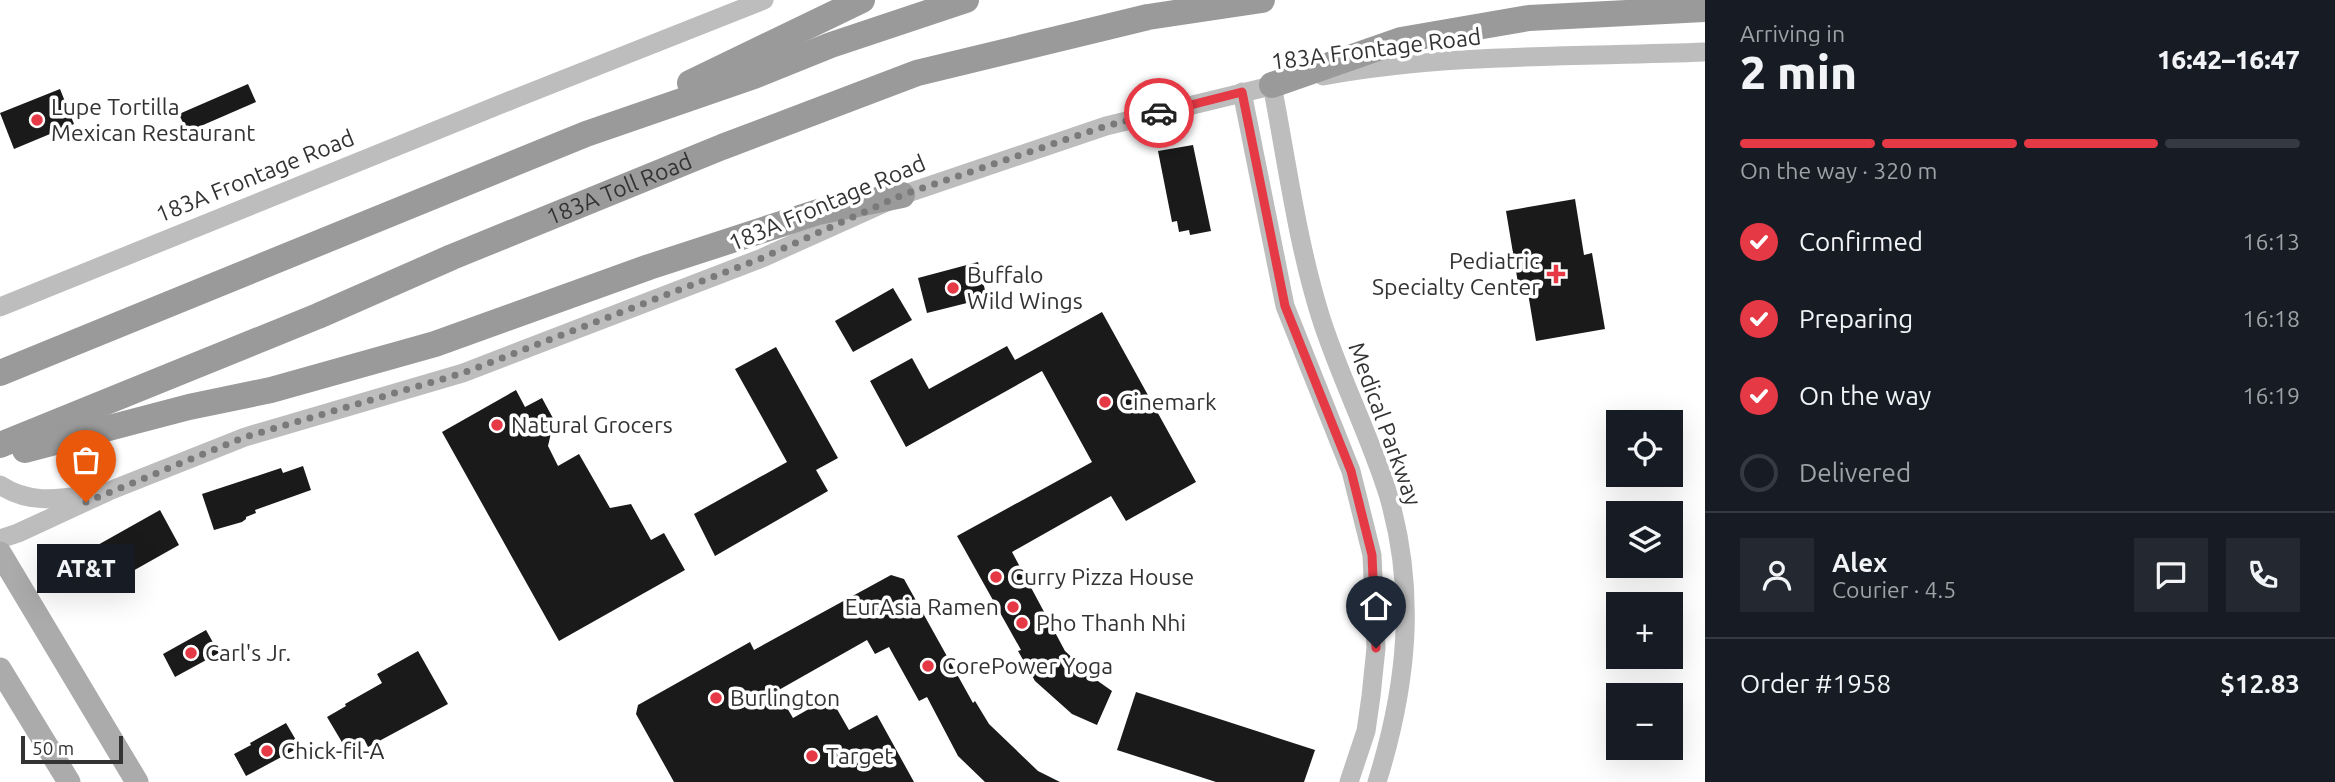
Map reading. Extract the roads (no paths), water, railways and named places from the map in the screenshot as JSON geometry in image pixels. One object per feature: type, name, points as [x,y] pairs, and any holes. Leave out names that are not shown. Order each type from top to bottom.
[{"type":"highway","points":[[586,134],[862,0]]},
{"type":"highway","points":[[0,373],[586,134],[966,0]]},
{"type":"highway","name":"183A Toll Road","points":[[0,446],[75,426],[452,257],[722,147],[917,73],[1148,16],[1262,0]]},
{"type":"highway","points":[[1272,85],[1401,40],[1529,19],[1705,9]]},
{"type":"highway","points":[[0,457],[75,426],[271,390],[435,344],[649,267],[818,212],[902,195]]},
{"type":"main road","name":"183A Frontage Road","points":[[0,307],[764,0]]},
{"type":"main road","name":"183A Frontage Road","points":[[0,538],[18,533],[109,491],[245,437],[463,373],[762,258],[902,195],[1106,126],[1272,85],[1400,65],[1474,59],[1705,52]]},
{"type":"main road","name":"Medical Parkway","points":[[1272,85],[1308,270],[1320,314],[1377,462],[1398,536],[1404,582],[1405,625],[1399,702],[1377,782]]},
{"type":"main road","name":"Medical Parkway","points":[[1242,92],[1285,306],[1351,471],[1372,555],[1376,648],[1366,731],[1349,782]]},
{"type":"main road","points":[[1351,471],[1377,462]]},
{"type":"main road","points":[[0,485],[22,497],[53,500],[109,491]]},
{"type":"main road","points":[[0,553],[137,782]]},
{"type":"main road","points":[[0,669],[69,782]]},
{"type":"place","name":"Lupe Tortilla Mexican Restaurant","points":[[37,120]]},
{"type":"place","name":"Pediatric Specialty Center","points":[[1556,274]]},
{"type":"place","name":"Buffalo Wild Wings","points":[[953,288]]},
{"type":"place","name":"Cinemark","points":[[1105,402]]},
{"type":"place","name":"Natural Grocers","points":[[497,425]]},
{"type":"place","name":"AT&T","points":[[86,502]]},
{"type":"place","name":"Curry Pizza House","points":[[996,577]]},
{"type":"place","name":"EurAsia Ramen","points":[[1013,607]]},
{"type":"place","name":"Pho Thanh Nhi","points":[[1022,623]]},
{"type":"place","name":"Carl's Jr.","points":[[191,653]]},
{"type":"place","name":"CorePower Yoga","points":[[928,666]]},
{"type":"place","name":"Burlington","points":[[716,698]]},
{"type":"place","name":"Chick-fil-A","points":[[267,751]]},
{"type":"place","name":"Target","points":[[812,756]]}]
